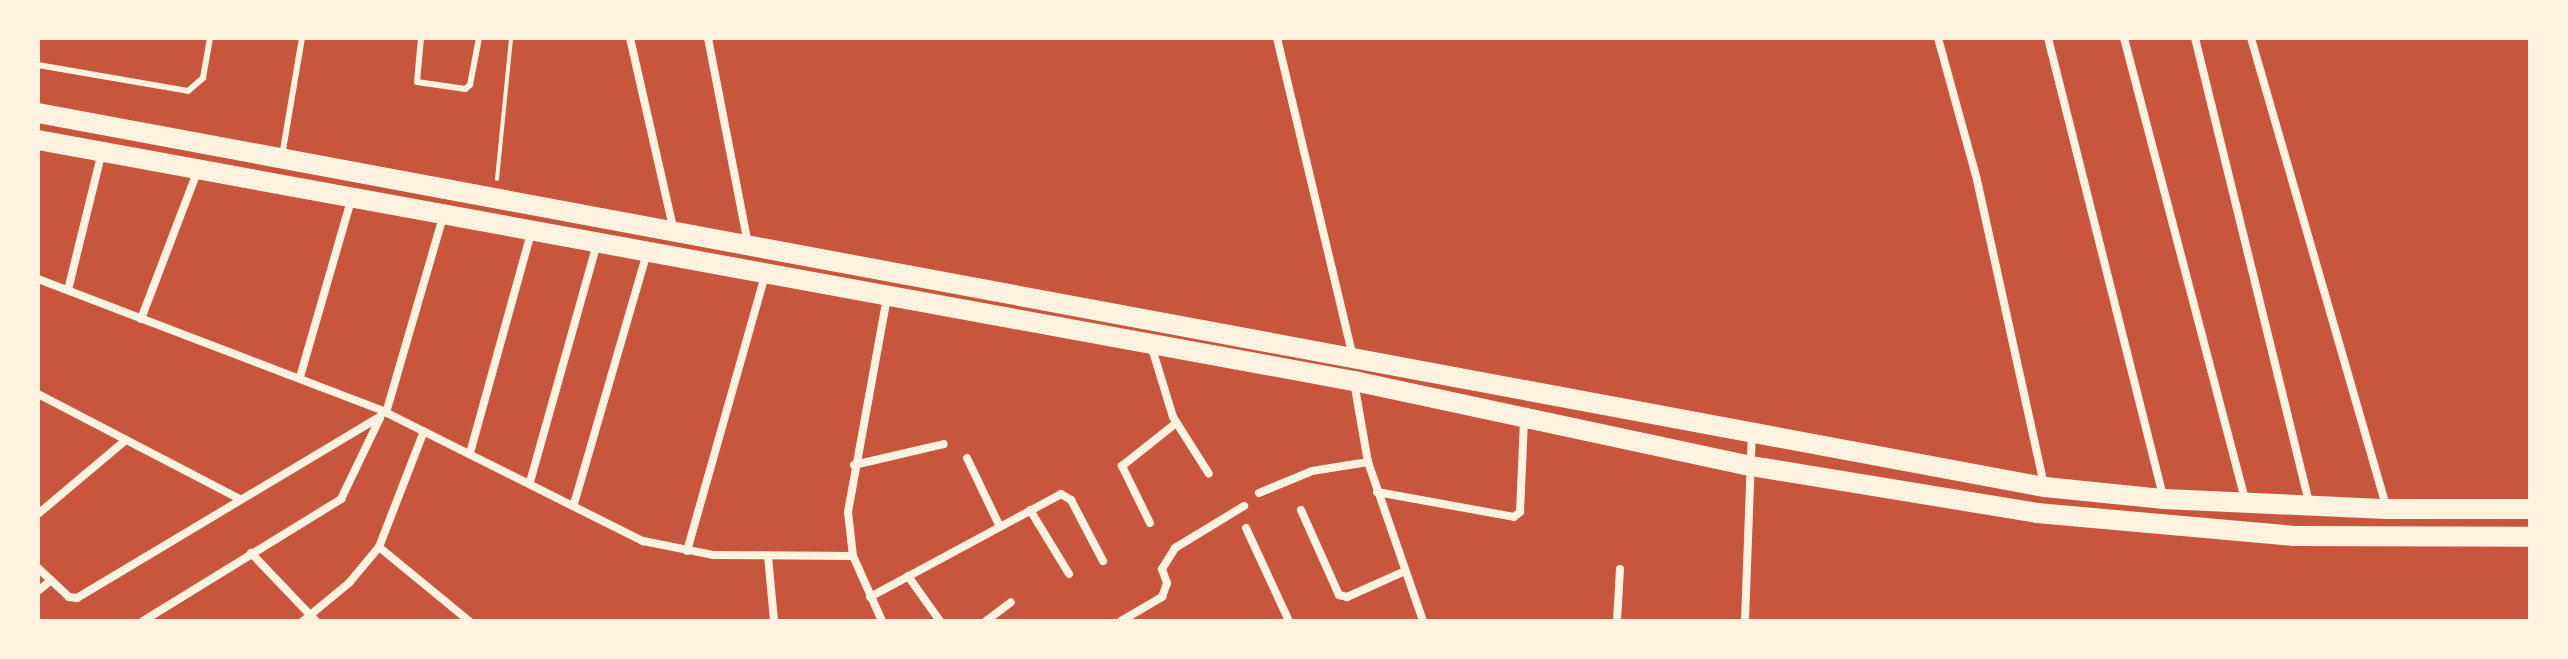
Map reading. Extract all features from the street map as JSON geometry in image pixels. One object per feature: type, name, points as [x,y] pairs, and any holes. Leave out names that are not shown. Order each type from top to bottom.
[{"type":"main road","points":[[38,113],[282,156],[2045,487],[2164,499],[2310,506],[2530,509]]},
{"type":"main road","points":[[38,140],[353,195],[765,275],[1354,381],[1524,420],[1751,466],[2037,513],[2191,530],[2346,538],[2530,537]]},
{"type":"main road","points":[[995,317],[1000,291]]},
{"type":"street","points":[[630,38],[674,232]]},
{"type":"street","points":[[708,38],[748,245]]},
{"type":"street","points":[[1277,38],[1354,357]]},
{"type":"street","points":[[1938,38],[1977,180],[2045,487]]},
{"type":"street","points":[[2048,38],[2164,499]]},
{"type":"street","points":[[2124,38],[2246,503]]},
{"type":"street","points":[[2195,38],[2310,506]]},
{"type":"street","points":[[2251,38],[2387,509]]},
{"type":"street","points":[[68,290],[102,152]]},
{"type":"street","points":[[141,319],[198,169]]},
{"type":"street","points":[[300,377],[353,195]]},
{"type":"street","points":[[143,621],[347,494],[383,413],[444,213]]},
{"type":"street","points":[[470,453],[533,230]]},
{"type":"street","points":[[530,482],[597,243]]},
{"type":"street","points":[[574,504],[647,252]]},
{"type":"street","points":[[687,551],[765,275]]},
{"type":"street","points":[[38,279],[300,377],[470,453],[574,504],[619,531],[687,551],[768,556],[853,556]]},
{"type":"street","points":[[882,621],[853,556],[848,512],[854,465],[888,297]]},
{"type":"street","points":[[1151,344],[1160,386],[1176,423],[1209,474]]},
{"type":"street","points":[[1354,381],[1368,462],[1403,572],[1423,621]]},
{"type":"street","points":[[38,394],[240,499]]},
{"type":"street","points":[[38,568],[77,598],[383,413]]},
{"type":"street","points":[[1377,492],[1514,517],[1520,512],[1524,420]]},
{"type":"street","points":[[1150,523],[1122,466],[1176,423]]},
{"type":"street","points":[[251,553],[310,619],[379,547],[424,431]]},
{"type":"street","points":[[1745,621],[1752,434]]},
{"type":"street","points":[[38,514],[126,440]]},
{"type":"street","points":[[854,465],[944,444]]},
{"type":"street","points":[[967,458],[1000,527]]},
{"type":"street","points":[[1259,493],[1312,471],[1368,462]]},
{"type":"street","points":[[870,597],[1030,510],[1067,495],[1103,561]]},
{"type":"street","points":[[1121,621],[1162,597],[1167,583],[1162,569],[1175,548],[1244,506]]},
{"type":"street","points":[[1030,510],[1069,574]]},
{"type":"street","points":[[1301,510],[1339,595],[1347,597],[1403,572]]},
{"type":"street","points":[[1246,528],[1289,621]]},
{"type":"street","points":[[379,547],[469,621]]},
{"type":"street","points":[[768,556],[774,621]]},
{"type":"street","points":[[1617,621],[1620,569]]},
{"type":"street","points":[[908,576],[940,621]]},
{"type":"street","points":[[38,591],[51,580]]},
{"type":"street","points":[[986,621],[1011,602]]},
{"type":"lane","points":[[38,65],[188,91],[203,78],[210,38]]},
{"type":"lane","points":[[282,156],[302,38]]},
{"type":"lane","points":[[421,38],[417,82],[465,89],[470,85],[479,38]]},
{"type":"path","points":[[495,198],[511,38]]}]
